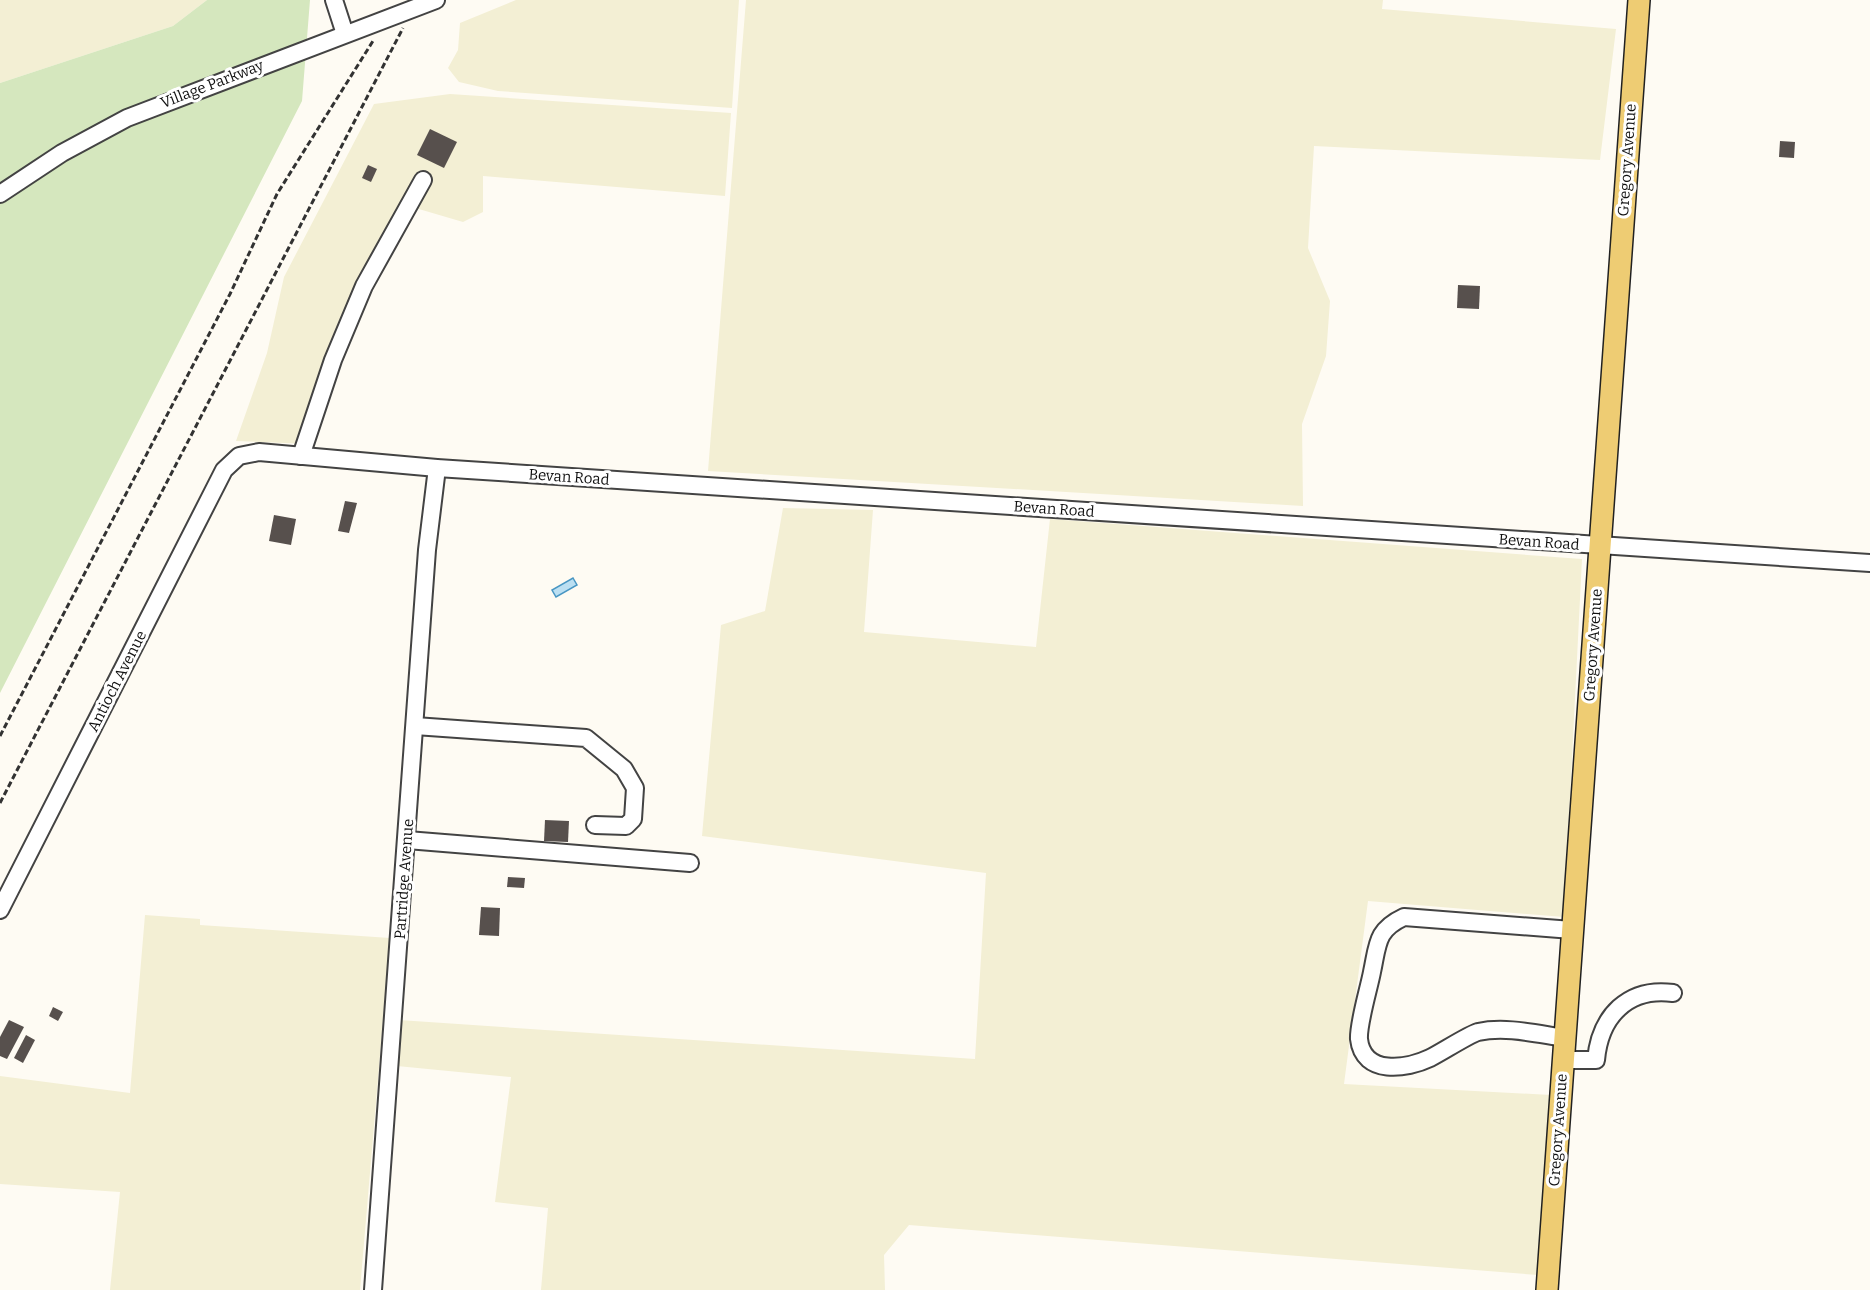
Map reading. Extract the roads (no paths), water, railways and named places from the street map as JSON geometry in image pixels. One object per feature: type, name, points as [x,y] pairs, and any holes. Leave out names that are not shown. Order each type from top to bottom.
[{"type":"main road","name":"Gregory Avenue","points":[[1547,1290],[1639,0]]},
{"type":"street","points":[[334,0],[345,34]]},
{"type":"street","name":"Village Parkway","points":[[0,194],[62,153],[127,118],[345,34],[405,8],[436,0]]},
{"type":"street","points":[[301,456],[333,360],[364,286],[423,180]]},
{"type":"street","name":"Bevan Road","points":[[239,456],[259,452],[438,468],[1870,563]]},
{"type":"street","name":"Antioch Avenue","points":[[0,909],[224,471],[239,456]]},
{"type":"street","name":"Partridge Avenue","points":[[373,1290],[428,550],[438,468]]},
{"type":"street","points":[[415,726],[586,738],[624,769],[635,788],[633,819],[626,826],[596,825]]},
{"type":"street","points":[[407,840],[690,863]]},
{"type":"street","points":[[1565,1038],[1506,1031],[1476,1032],[1427,1059],[1400,1068],[1380,1066],[1365,1054],[1359,1040],[1376,950],[1382,931],[1389,924],[1404,917],[1572,930]]},
{"type":"street","points":[[1563,1060],[1596,1060],[1597,1046],[1607,1023],[1623,1003],[1652,990],[1673,993]]},
{"type":"water","points":[[573,578],[577,585],[556,597],[552,590]]}]
